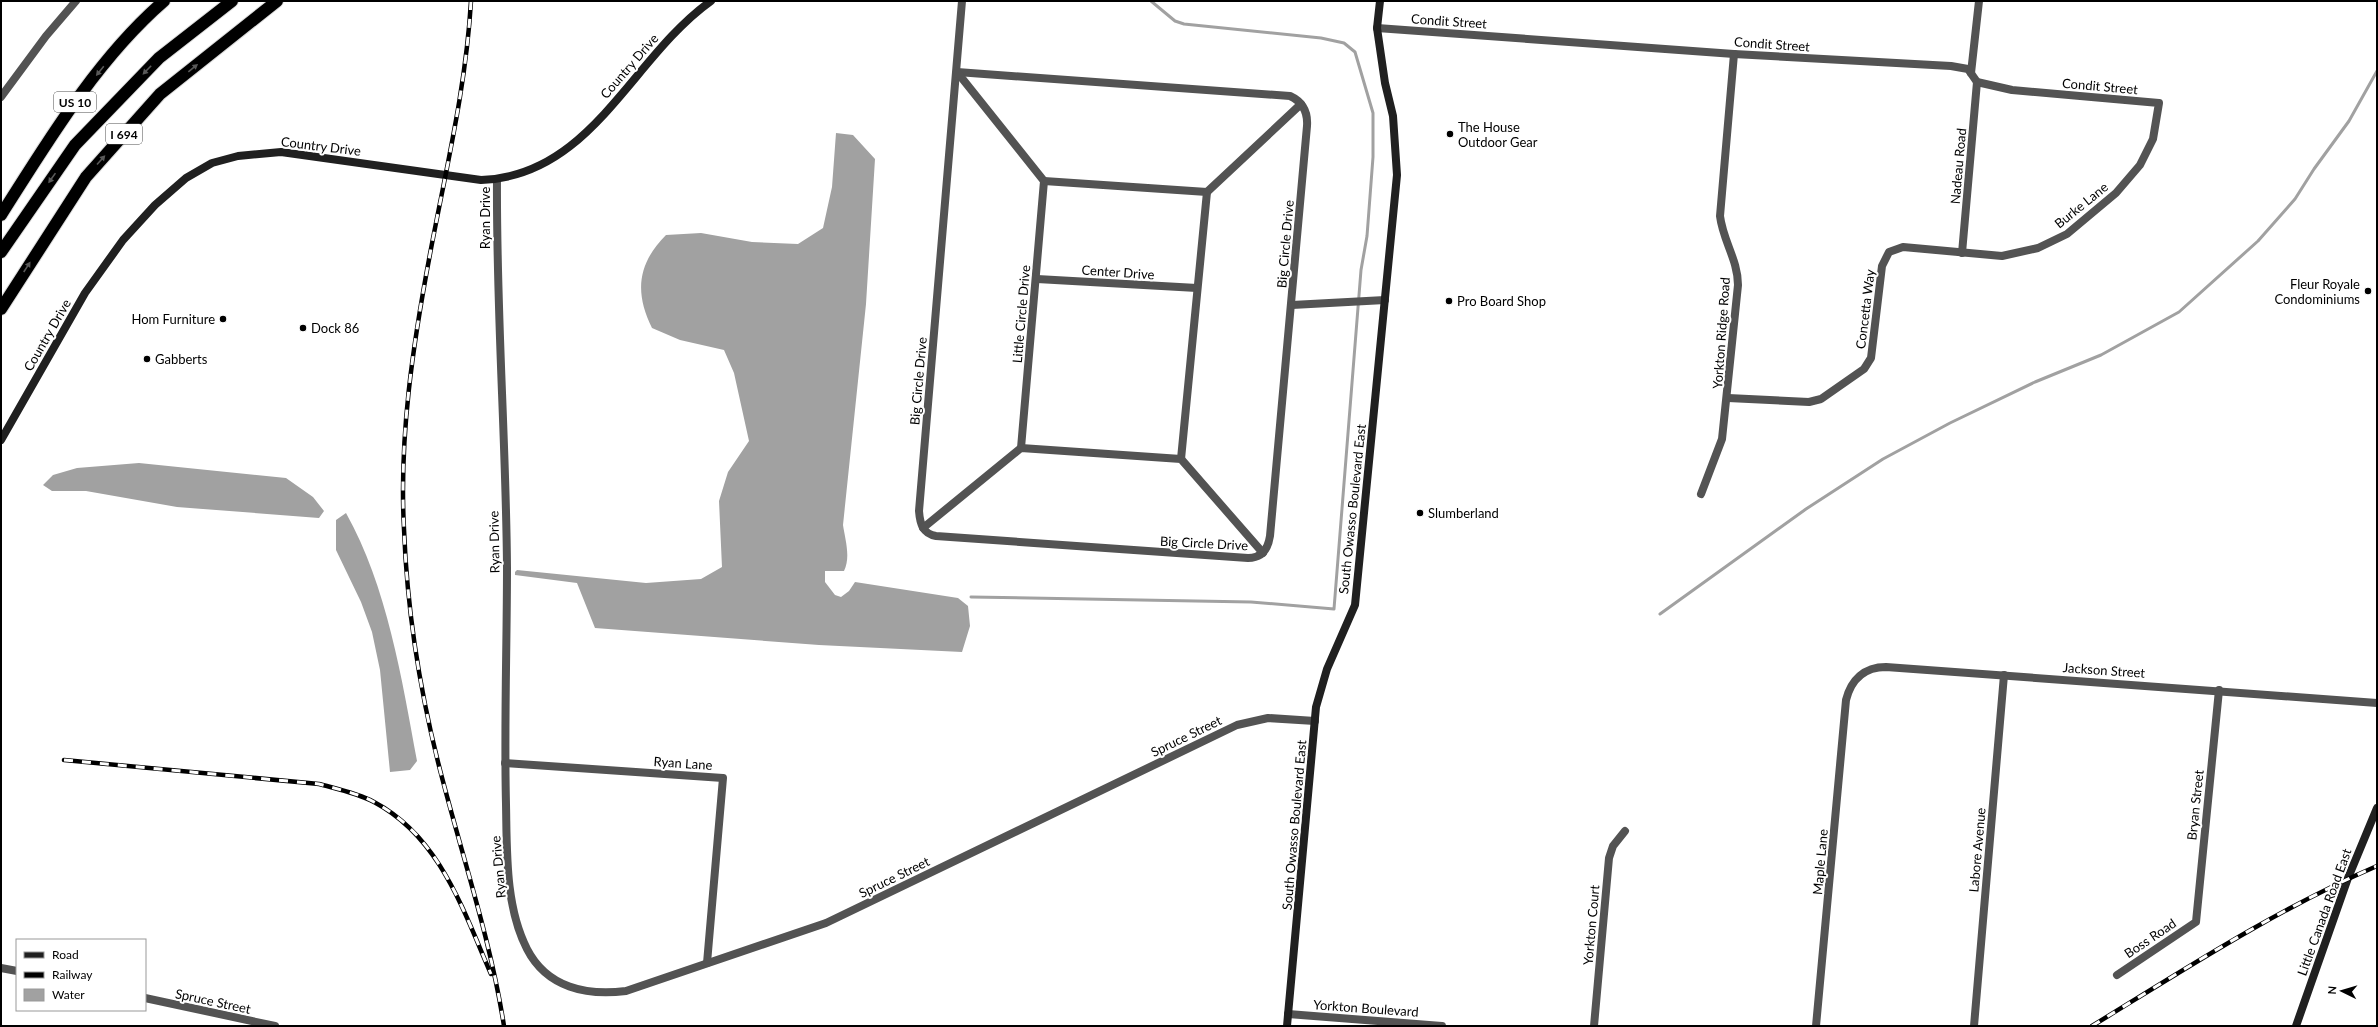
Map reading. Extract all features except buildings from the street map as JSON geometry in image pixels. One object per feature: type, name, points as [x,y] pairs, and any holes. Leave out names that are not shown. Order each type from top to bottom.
[{"type":"highway","name":"US 10","points":[[1,215],[65,115],[141,21],[164,1]]},
{"type":"highway","name":"I 694","points":[[1,252],[75,145],[159,58],[232,1]]},
{"type":"highway","name":"I 694","points":[[1,309],[86,177],[96,165],[160,94],[277,1]]},
{"type":"street","points":[[1,97],[46,36],[76,1]]},
{"type":"street","name":"Country Drive","points":[[1,440],[81,300],[123,240],[155,205],[186,178],[212,164],[238,156],[281,152],[446,176],[497,179],[521,174],[546,164],[578,141],[620,97],[678,28],[710,1]]},
{"type":"street","name":"Big Circle Drive","points":[[962,1],[919,511],[923,528],[930,535],[1248,558],[1263,553],[1269,544],[1270,536],[1308,118],[1301,104]]},
{"type":"street","name":"South Owasso Boulevard East","points":[[1287,1026],[1315,721],[1321,686],[1355,605],[1397,168],[1393,116],[1385,83],[1377,28],[1380,1]]},
{"type":"street","points":[[1978,82],[1971,73],[1979,1]]},
{"type":"street","name":"Condit Street","points":[[1377,28],[1734,54],[1951,66],[1968,69],[1971,73]]},
{"type":"street","name":"Yorkton Ridge Road","points":[[1701,494],[1722,439],[1728,398],[1738,275],[1736,263],[1721,227],[1720,216],[1734,54]]},
{"type":"street","points":[[957,72],[1290,96],[1301,104],[1207,192],[1181,458]]},
{"type":"street","points":[[957,72],[1044,181],[1207,192]]},
{"type":"street","name":"Condit Street","points":[[1978,82],[2012,90],[2159,103]]},
{"type":"street","name":"Nadeau Road","points":[[1962,253],[1978,82]]},
{"type":"street","name":"Burke Lane","points":[[1962,253],[2002,256],[2020,253],[2051,242],[2085,221],[2129,180],[2140,166],[2153,139],[2159,103]]},
{"type":"street","name":"Ryan Drive","points":[[497,179],[496,238],[507,566],[505,762],[507,850],[513,905]]},
{"type":"street","name":"Little Circle Drive","points":[[1021,448],[1037,279],[1044,181]]},
{"type":"street","name":"Concetta Way","points":[[1728,398],[1796,402],[1822,399],[1864,369],[1872,358],[1882,266],[1889,252],[1903,247],[1962,253]]},
{"type":"street","name":"Center Drive","points":[[1037,279],[1197,288]]},
{"type":"street","points":[[1292,305],[1385,300]]},
{"type":"street","points":[[923,528],[1021,448],[1181,458],[1263,553]]},
{"type":"street","name":"Jackson Street","points":[[1846,700],[1849,690],[1860,675],[1879,667],[2219,690],[2377,703]]},
{"type":"street","name":"Labore Avenue","points":[[1974,1026],[2004,675]]},
{"type":"street","name":"Bryan Street","points":[[2196,922],[2219,690]]},
{"type":"street","name":"Maple Lane","points":[[1816,1026],[1846,700]]},
{"type":"street","name":"Spruce Street","points":[[513,905],[520,932],[527,949],[535,961],[545,971],[569,988],[588,993],[626,991],[826,923],[1237,725],[1268,718],[1315,721]]},
{"type":"street","name":"Ryan Lane","points":[[505,762],[723,778],[708,963]]},
{"type":"street","name":"Little Canada Road East","points":[[2296,1026],[2348,878],[2377,808]]},
{"type":"street","name":"Yorkton Court","points":[[1594,1026],[1609,858],[1614,846],[1625,831]]},
{"type":"street","name":"Boss Road","points":[[2117,974],[2196,922]]},
{"type":"street","points":[[1,968],[16,971]]},
{"type":"street","name":"Spruce Street","points":[[146,998],[275,1026]]},
{"type":"street","name":"Yorkton Boulevard","points":[[1288,1014],[1442,1026]]},
{"type":"water","points":[[836,133],[853,135],[875,159],[866,304],[843,525],[847,548],[847,560],[844,571],[825,571],[825,582],[835,595],[841,597],[849,591],[855,582],[958,598],[968,606],[970,626],[962,652],[819,645],[595,628],[577,583],[515,575],[515,572],[517,570],[646,583],[701,579],[722,567],[719,501],[728,472],[749,441],[734,373],[724,350],[680,340],[652,328],[646,315],[641,290],[642,278],[649,256],[666,235],[701,233],[752,242],[798,244],[823,228],[832,187]]},
{"type":"water","points":[[139,463],[286,478],[313,497],[324,511],[319,518],[177,507],[86,491],[52,491],[43,485],[53,475],[77,468]]},
{"type":"water","points":[[346,513],[360,541],[383,602],[399,666],[417,761],[410,770],[390,772],[380,670],[372,632],[361,602],[336,550],[336,520]]},
{"type":"waterway","points":[[971,597],[1251,602],[1334,609],[1361,270],[1367,236],[1373,157],[1373,113],[1355,52],[1344,43],[1321,38],[1184,24],[1175,21],[1151,1]]},
{"type":"waterway","points":[[1660,614],[1806,509],[1883,459],[1950,423],[2035,382],[2101,355],[2179,312],[2258,241],[2295,199],[2314,169],[2349,121],[2377,71]]},
{"type":"railway","points":[[471,1],[465,65],[460,96],[430,254],[413,356],[404,460],[404,529],[411,617],[425,705],[438,762],[483,926],[504,1026]]},
{"type":"railway","points":[[64,760],[319,784],[354,794],[374,802],[397,817],[416,835],[433,855],[447,877],[459,901],[491,974]]},
{"type":"railway","points":[[2092,1026],[2267,920],[2377,866]]},
{"type":"place","name":"The House Outdoor Gear","points":[[1450,134]]},
{"type":"place","name":"Fleur Royale Condominiums","points":[[2368,291]]},
{"type":"place","name":"Pro Board Shop","points":[[1449,301]]},
{"type":"place","name":"Hom Furniture","points":[[223,319]]},
{"type":"place","name":"Dock 86","points":[[303,328]]},
{"type":"place","name":"Gabberts","points":[[147,359]]},
{"type":"place","name":"Slumberland","points":[[1420,513]]}]
